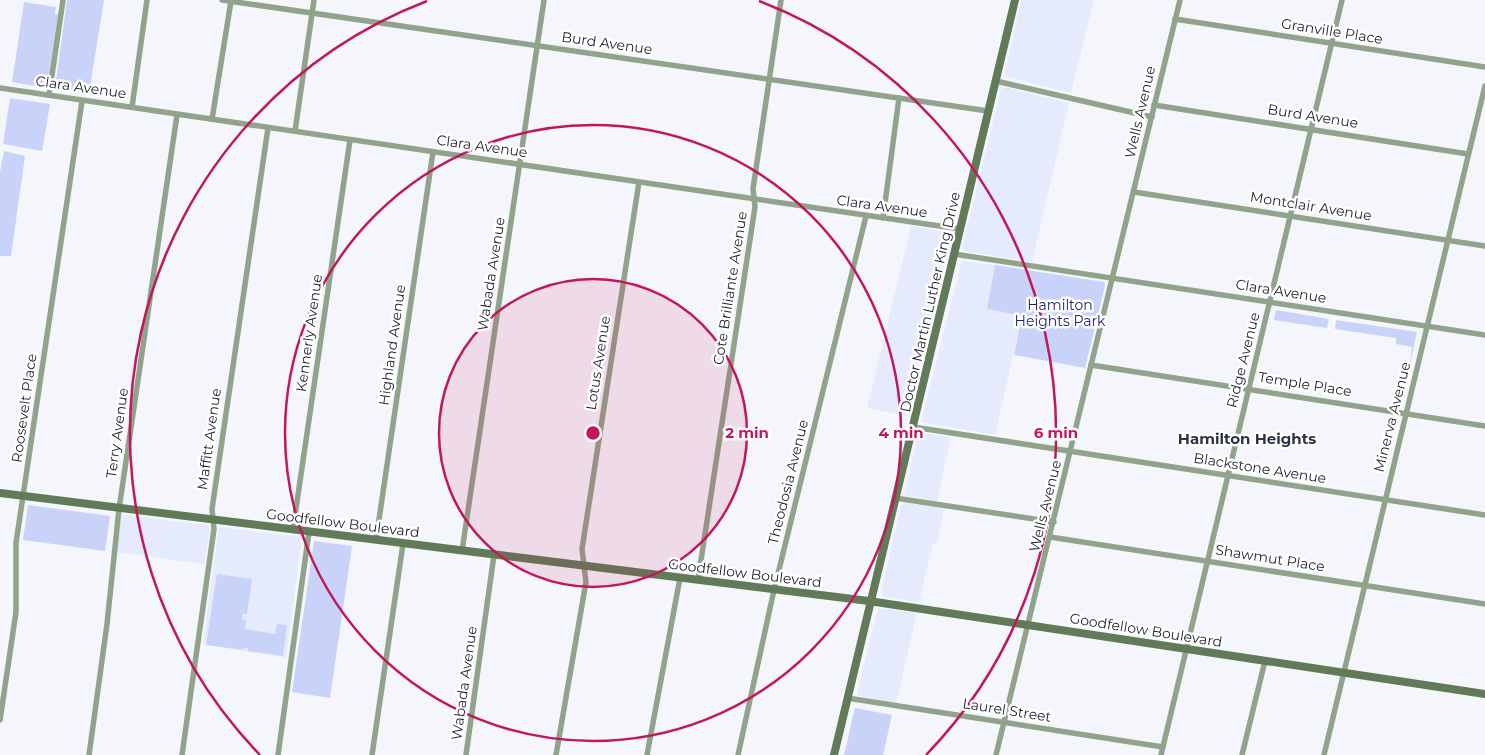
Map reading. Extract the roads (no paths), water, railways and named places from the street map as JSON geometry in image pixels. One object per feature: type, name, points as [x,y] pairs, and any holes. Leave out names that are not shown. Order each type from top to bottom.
[{"type":"main road","name":"Doctor Martin Luther King Drive","points":[[834,755],[869,601],[1015,0]]},
{"type":"main road","name":"Goodfellow Boulevard","points":[[0,494],[869,601],[1485,694]]},
{"type":"street","points":[[49,95],[63,0]]},
{"type":"street","points":[[132,107],[148,0]]},
{"type":"street","name":"Burd Avenue","points":[[222,0],[988,111]]},
{"type":"street","points":[[295,131],[314,0]]},
{"type":"street","name":"Wabada Avenue","points":[[462,551],[544,0]]},
{"type":"street","name":"Cote Brilliante Avenue","points":[[698,580],[755,207],[753,189],[781,0]]},
{"type":"street","name":"Wells Avenue","points":[[996,755],[1180,0]]},
{"type":"street","name":"Ridge Avenue","points":[[1161,755],[1342,0]]},
{"type":"street","points":[[212,120],[231,1]]},
{"type":"street","name":"Granville Place","points":[[1175,19],[1485,67]]},
{"type":"street","points":[[996,81],[1152,117]]},
{"type":"street","name":"Minerva Avenue","points":[[1324,755],[1384,499],[1485,86]]},
{"type":"street","name":"Clara Avenue","points":[[0,88],[960,229]]},
{"type":"street","points":[[883,218],[899,98]]},
{"type":"street","name":"Roosevelt Place","points":[[0,720],[16,612],[15,563],[82,101]]},
{"type":"street","name":"Burd Avenue","points":[[1154,105],[1468,154]]},
{"type":"street","name":"Terry Avenue","points":[[88,755],[107,624],[119,509],[178,115]]},
{"type":"street","name":"Maffitt Avenue","points":[[182,755],[214,529],[212,509],[268,128]]},
{"type":"street","name":"Kennerly Avenue","points":[[293,529],[350,140]]},
{"type":"street","name":"Highland Avenue","points":[[376,540],[433,152]]},
{"type":"street","name":"Lotus Avenue","points":[[556,755],[586,582],[586,567],[582,549],[639,182]]},
{"type":"street","name":"Montclair Avenue","points":[[1134,192],[1485,246]]},
{"type":"street","name":"Theodosia Avenue","points":[[738,755],[774,590],[866,216]]},
{"type":"street","name":"Clara Avenue","points":[[954,254],[1485,335]]},
{"type":"street","name":"Temple Place","points":[[1091,365],[1485,426]]},
{"type":"street","name":"Blackstone Avenue","points":[[912,427],[1485,515]]},
{"type":"street","points":[[895,498],[1054,522]]},
{"type":"street","points":[[278,755],[308,532]]},
{"type":"street","name":"Shawmut Place","points":[[1050,536],[1485,604]]},
{"type":"street","points":[[372,755],[402,544]]},
{"type":"street","name":"Wabada Avenue","points":[[466,755],[494,555]]},
{"type":"street","points":[[647,755],[680,578]]},
{"type":"street","points":[[1242,755],[1265,662]]},
{"type":"street","name":"Laurel Street","points":[[847,698],[1163,747]]},
{"type":"district","name":"Hamilton Heights","points":[[1247,438]]},
{"type":"park label","name":"Hamilton Heights Park","points":[[1060,314]]}]
